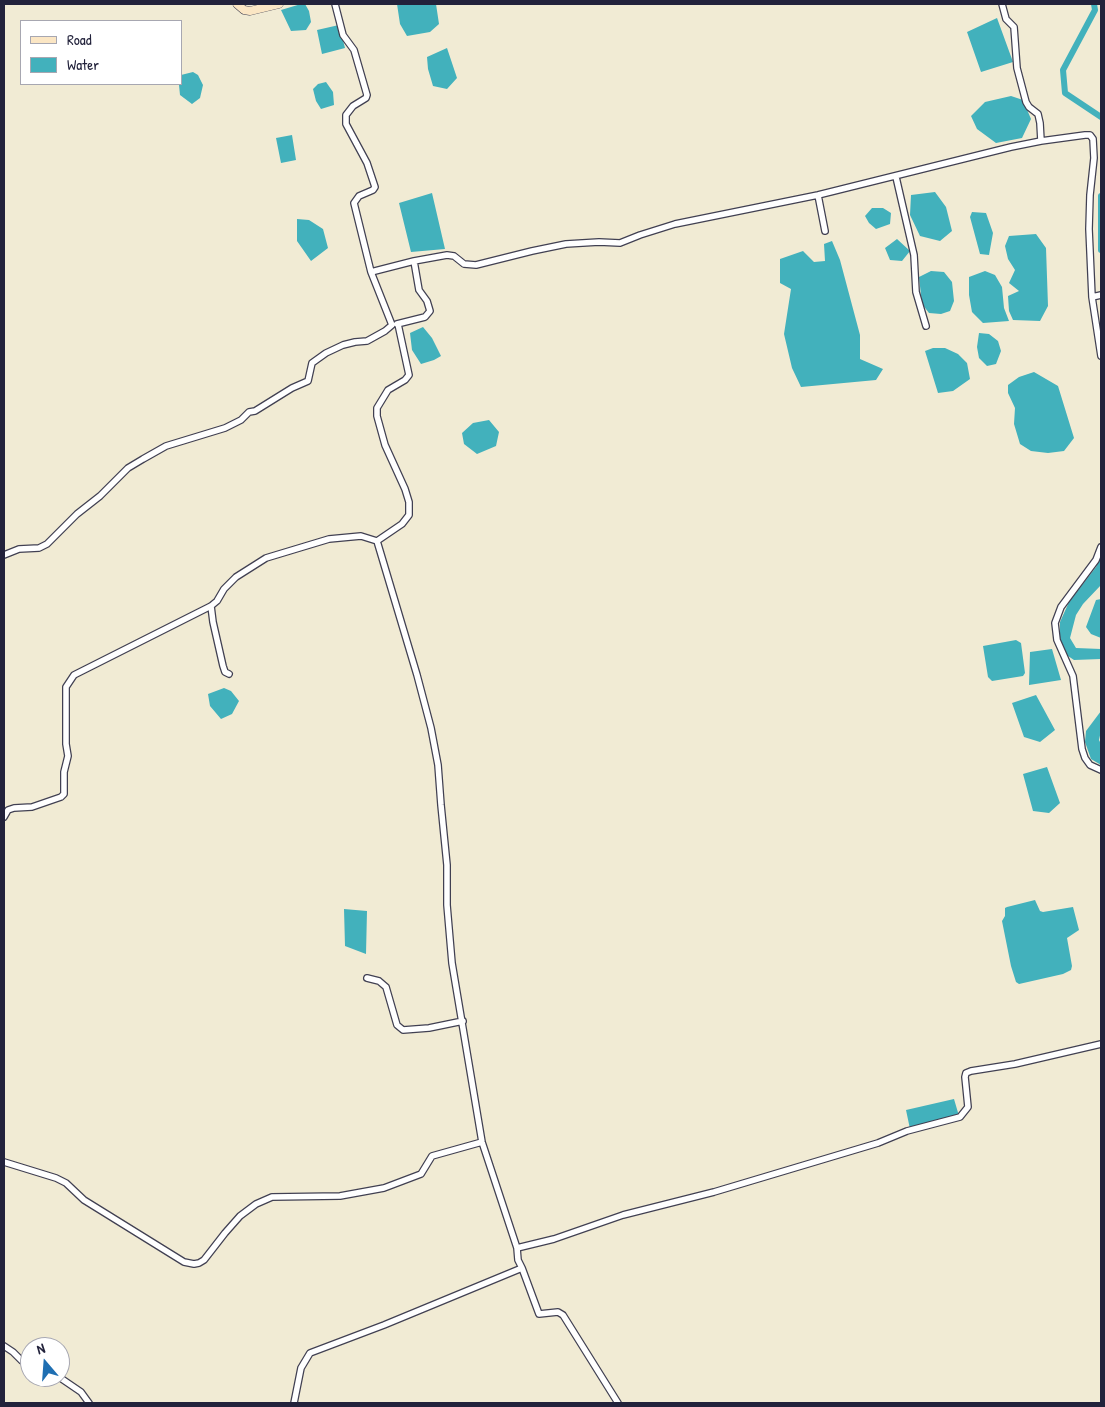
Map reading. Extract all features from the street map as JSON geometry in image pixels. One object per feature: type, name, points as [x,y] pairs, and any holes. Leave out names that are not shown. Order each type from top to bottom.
[{"type":"main road","points":[[237,4],[244,10],[250,11],[279,4]]},
{"type":"street","points":[[335,4],[343,35],[354,50],[367,95],[366,98],[352,106],[346,115],[346,124],[367,163],[374,187],[373,190],[359,196],[354,203],[371,272],[395,325],[409,375],[405,380],[388,390],[377,408],[384,445],[405,489],[409,514],[402,524],[377,541]]},
{"type":"street","points":[[1002,4],[1006,19],[1014,27],[1017,68],[1026,102],[1038,114],[1041,141]]},
{"type":"street","points":[[371,272],[447,255],[454,256],[464,264],[476,265],[566,244],[620,242],[675,224],[818,195],[1012,146],[1085,134],[1090,135],[1093,139],[1094,158],[1089,229],[1101,356]]},
{"type":"street","points":[[896,176],[914,255],[916,292],[926,326]]},
{"type":"street","points":[[818,195],[825,231]]},
{"type":"street","points":[[4,555],[18,549],[39,548],[47,544],[128,468],[166,446],[226,428],[241,420],[249,412],[255,411],[292,388],[308,381],[312,363],[326,354],[343,345],[372,339],[395,325],[425,317],[430,311],[427,300],[419,290],[414,261]]},
{"type":"street","points":[[4,817],[8,810],[32,807],[61,797],[64,794],[64,772],[68,756],[66,744],[66,687],[74,675],[211,606],[236,577],[266,558],[329,539],[361,536],[377,541]]},
{"type":"street","points":[[377,541],[418,675],[438,766],[447,865],[447,905],[452,963],[482,1142],[517,1248],[518,1260],[540,1315],[558,1312],[563,1315],[618,1403]]},
{"type":"street","points":[[1101,547],[1096,560],[1061,607],[1055,623],[1057,640],[1073,676],[1082,749],[1090,765],[1101,770]]},
{"type":"street","points":[[211,606],[223,666],[225,672],[229,674]]},
{"type":"street","points":[[367,978],[379,981],[386,987],[397,1025],[403,1030],[429,1028],[462,1021]]},
{"type":"street","points":[[517,1248],[554,1240],[623,1216],[714,1192],[960,1116],[968,1107],[966,1073],[1101,1044]]},
{"type":"street","points":[[4,1162],[56,1178],[66,1183],[84,1200],[184,1262],[194,1264],[204,1260],[240,1216],[256,1204],[272,1197],[340,1196],[384,1188],[421,1174],[425,1170],[429,1157],[482,1142]]},
{"type":"street","points":[[294,1403],[301,1368],[307,1356],[313,1351],[384,1325],[522,1268]]},
{"type":"street","points":[[4,1346],[20,1359]]},
{"type":"street","points":[[70,1384],[81,1392],[89,1403]]},
{"type":"water","points":[[305,4],[309,11],[311,22],[306,30],[291,31],[281,10]]},
{"type":"water","points":[[397,4],[436,4],[439,24],[430,32],[407,36],[400,24]]},
{"type":"water","points":[[997,18],[1013,62],[981,72],[967,32]]},
{"type":"water","points":[[339,25],[345,48],[322,54],[317,30]]},
{"type":"water","points":[[447,48],[457,78],[447,89],[433,86],[427,57]]},
{"type":"water","points":[[193,72],[198,75],[203,85],[200,98],[192,104],[180,95],[179,85],[182,85],[182,75]]},
{"type":"water","points":[[326,82],[333,92],[334,105],[321,109],[316,101],[313,89],[318,84]]},
{"type":"water","points":[[1011,96],[1023,100],[1031,119],[1022,138],[996,143],[977,129],[971,116],[985,102]]},
{"type":"water","points":[[292,135],[296,160],[281,163],[276,138]]},
{"type":"water","points":[[935,192],[946,207],[952,231],[940,241],[920,236],[910,215],[911,195]]},
{"type":"water","points":[[432,193],[445,249],[411,252],[399,203]]},
{"type":"water","points":[[872,208],[883,208],[891,213],[890,224],[876,229],[869,223],[865,216]]},
{"type":"water","points":[[972,212],[986,213],[993,233],[989,255],[980,254],[970,217]]},
{"type":"water","points":[[297,219],[309,220],[323,229],[328,248],[311,261],[297,241]]},
{"type":"water","points":[[1036,234],[1046,248],[1048,306],[1040,321],[1013,320],[1009,311],[1008,296],[1019,291],[1009,283],[1015,270],[1008,259],[1005,246],[1009,236]]},
{"type":"water","points":[[897,239],[910,251],[902,261],[890,260],[885,248]]},
{"type":"water","points":[[832,241],[840,260],[860,335],[860,359],[883,369],[876,380],[801,387],[792,368],[784,334],[791,289],[780,283],[780,259],[803,251],[814,262],[825,261],[824,244]]},
{"type":"water","points":[[931,271],[944,272],[952,282],[954,301],[950,311],[941,314],[929,313],[922,304],[919,277]]},
{"type":"water","points":[[985,271],[995,275],[1002,287],[1004,308],[1009,321],[983,323],[972,312],[969,295],[969,277]]},
{"type":"water","points":[[423,327],[432,338],[441,356],[421,364],[412,350],[410,333]]},
{"type":"water","points":[[979,333],[989,334],[998,341],[1001,351],[996,364],[987,366],[979,358],[977,347]]},
{"type":"water","points":[[933,348],[945,348],[958,354],[967,363],[970,379],[953,391],[938,393],[925,351]]},
{"type":"water","points":[[1034,372],[1058,386],[1074,438],[1064,451],[1048,453],[1031,451],[1020,444],[1014,424],[1015,408],[1008,393],[1008,385],[1019,377]]},
{"type":"water","points":[[489,420],[499,432],[496,446],[477,454],[464,444],[462,433],[473,423]]},
{"type":"water","points":[[1101,556],[1101,585],[1083,604],[1076,615],[1070,638],[1076,648],[1101,649],[1101,659],[1074,660],[1068,656],[1062,647],[1060,622],[1069,602],[1096,567]]},
{"type":"water","points":[[1101,599],[1101,638],[1091,634],[1086,627],[1096,600]]},
{"type":"water","points":[[1016,640],[1021,643],[1025,673],[1023,676],[992,681],[988,677],[983,646]]},
{"type":"water","points":[[1052,649],[1061,680],[1029,685],[1030,652]]},
{"type":"water","points":[[224,688],[231,691],[239,701],[232,714],[221,719],[210,706],[208,694]]},
{"type":"water","points":[[1036,695],[1055,730],[1040,742],[1024,737],[1012,703]]},
{"type":"water","points":[[1101,711],[1099,740],[1101,744],[1101,765],[1091,759],[1085,742],[1086,731]]},
{"type":"water","points":[[1047,767],[1060,803],[1049,813],[1033,811],[1023,774]]},
{"type":"water","points":[[1035,900],[1040,911],[1043,912],[1073,907],[1079,930],[1067,938],[1071,970],[1063,974],[1019,984],[1016,982],[1011,966],[1002,921],[1005,916],[1005,908]]},
{"type":"water","points":[[344,909],[367,911],[366,954],[345,946]]},
{"type":"water","points":[[954,1099],[959,1116],[910,1129],[906,1110]]},
{"type":"waterway","points":[[1094,4],[1095,10],[1063,70],[1065,93],[1101,117]]},
{"type":"waterway","points":[[1101,196],[1101,250]]}]
